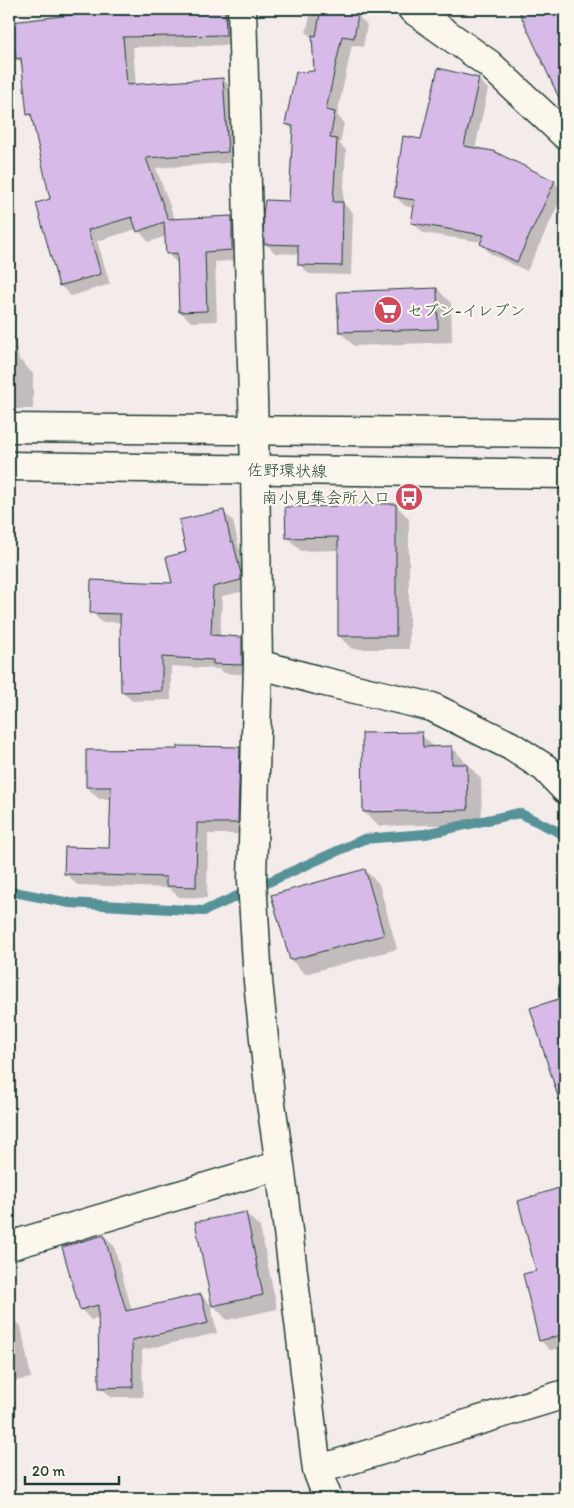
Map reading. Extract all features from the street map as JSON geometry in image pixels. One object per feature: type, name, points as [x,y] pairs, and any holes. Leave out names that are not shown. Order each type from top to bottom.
[{"type":"street","points":[[242,9],[255,469],[258,664],[252,880],[259,990],[270,1097],[317,1470],[328,1499]]},
{"type":"street","points":[[412,9],[489,64],[565,135]]},
{"type":"street","points":[[9,428],[565,433]]},
{"type":"street","name":"佐野環状線","points":[[9,466],[565,474]]},
{"type":"street","points":[[258,664],[432,707],[511,746],[545,768],[565,790]]},
{"type":"street","points":[[9,1246],[280,1165]]},
{"type":"street","points":[[317,1470],[565,1394]]},
{"type":"building","points":[[123,9],[225,9],[226,35],[123,37],[127,85],[223,78],[228,152],[146,158],[168,219],[232,216],[232,250],[205,252],[207,311],[179,312],[177,253],[166,254],[164,222],[137,232],[132,217],[88,230],[101,274],[59,286],[36,203],[50,199],[31,114],[27,115],[21,58],[16,59],[11,22]]},
{"type":"building","points":[[321,9],[358,14],[354,38],[342,36],[326,110],[335,112],[330,138],[337,139],[333,202],[343,202],[342,266],[298,265],[298,245],[264,244],[263,214],[265,200],[289,201],[293,126],[285,124],[296,72],[314,71],[312,35],[316,36]]},
{"type":"building","points":[[518,9],[558,9],[565,25],[565,111]]},
{"type":"building","points":[[438,68],[479,78],[464,146],[493,151],[555,181],[517,262],[480,244],[484,235],[411,223],[415,200],[394,197],[403,136],[421,139]]},
{"type":"building","name":"セブン-イレブン","points":[[437,288],[438,329],[339,332],[337,292]]},
{"type":"building","points":[[338,503],[396,504],[396,636],[338,636],[338,537],[286,538],[285,507],[338,506]]},
{"type":"building","points":[[224,510],[241,580],[213,587],[211,635],[242,637],[242,665],[213,664],[213,660],[162,657],[162,691],[121,692],[120,614],[90,613],[91,580],[172,583],[166,557],[186,552],[179,520]]},
{"type":"building","points":[[422,732],[423,747],[452,746],[452,764],[467,764],[468,810],[363,812],[362,733]]},
{"type":"building","points":[[178,746],[240,747],[238,823],[197,823],[196,887],[166,886],[166,877],[64,874],[65,847],[109,848],[111,787],[86,787],[86,750],[178,749]]},
{"type":"building","points":[[365,869],[384,935],[290,960],[271,895]]},
{"type":"building","points":[[565,997],[565,1103],[560,1103],[530,1008]]},
{"type":"building","points":[[565,1186],[565,1334],[539,1341],[523,1274],[536,1271],[518,1201]]},
{"type":"building","points":[[246,1212],[263,1295],[212,1306],[195,1222]]},
{"type":"building","points":[[104,1235],[126,1311],[201,1294],[208,1323],[132,1340],[133,1387],[99,1388],[98,1305],[80,1310],[62,1247]]},
{"type":"waterway","points":[[9,891],[70,903],[204,911],[364,839],[425,834],[519,813],[565,835]]},
{"type":"place","name":"セブン-イレブン","points":[[388,310]]},
{"type":"place","name":"南小見集会所入口","points":[[409,497]]}]
